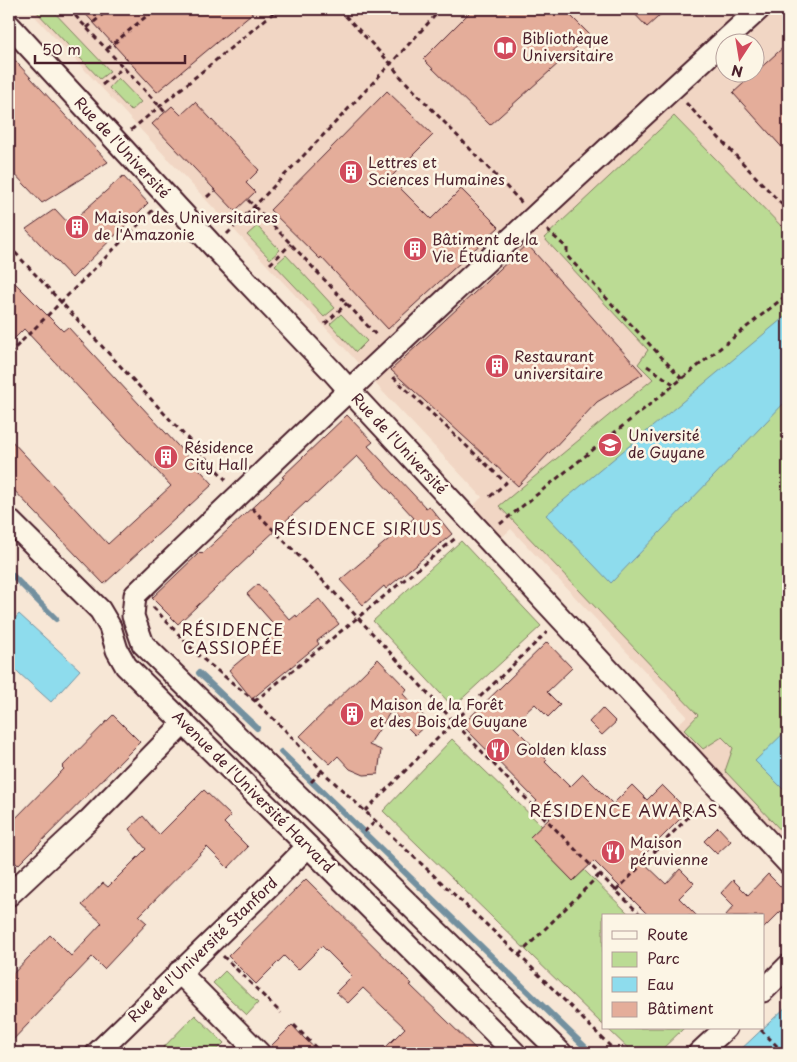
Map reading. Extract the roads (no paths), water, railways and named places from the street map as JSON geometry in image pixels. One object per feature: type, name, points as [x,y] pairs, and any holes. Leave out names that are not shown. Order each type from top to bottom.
[{"type":"street","points":[[561,1053],[143,644],[133,616],[135,595],[349,390],[759,9]]},
{"type":"street","name":"Rue de l'Université","points":[[9,25],[788,863]]},
{"type":"street","name":"Avenue de l'Université Harvard","points":[[9,520],[100,610],[110,627],[117,650],[126,666],[515,1053]]},
{"type":"street","points":[[9,895],[89,820],[184,724]]},
{"type":"street","name":"Rue de l'Université Stanford","points":[[97,1053],[308,846]]},
{"type":"street","points":[[764,990],[788,966]]},
{"type":"street","points":[[179,972],[260,1053]]},
{"type":"street","points":[[699,1053],[724,1030]]},
{"type":"water","points":[[788,314],[788,399],[611,583],[546,515]]},
{"type":"water","points":[[19,614],[80,670],[51,702],[9,664],[9,625]]},
{"type":"water","points":[[788,729],[788,794],[755,761]]},
{"type":"water","points":[[788,1005],[788,1053],[737,1053],[761,1030],[764,1030],[764,1028]]},
{"type":"waterway","points":[[9,572],[56,619]]},
{"type":"waterway","points":[[199,673],[257,728]]},
{"type":"waterway","points":[[281,752],[586,1048]]},
{"type":"place","name":"Bibliothèque Universitaire","points":[[505,48]]},
{"type":"place","name":"Lettres et Sciences Humaines","points":[[351,172]]},
{"type":"place","name":"Maison des Universitaires de l'Amazonie","points":[[77,227]]},
{"type":"place","name":"Bâtiment de la Vie Étudiante","points":[[415,249]]},
{"type":"place","name":"Restaurant universitaire","points":[[497,366]]},
{"type":"place","name":"Université de Guyane","points":[[610,445]]},
{"type":"place","name":"Résidence City Hall","points":[[166,457]]},
{"type":"place","name":"Maison de la Forêt et des Bois de Guyane","points":[[352,714]]},
{"type":"place","name":"Golden klass","points":[[498,750]]},
{"type":"place","name":"Maison péruvienne","points":[[613,852]]},
{"type":"district","name":"RÉSIDENCE SIRIUS","points":[[358,529]]},
{"type":"district","name":"RÉSIDENCE CASSIOPÉE","points":[[233,639]]},
{"type":"district","name":"RÉSIDENCE AWARAS","points":[[624,811]]}]
